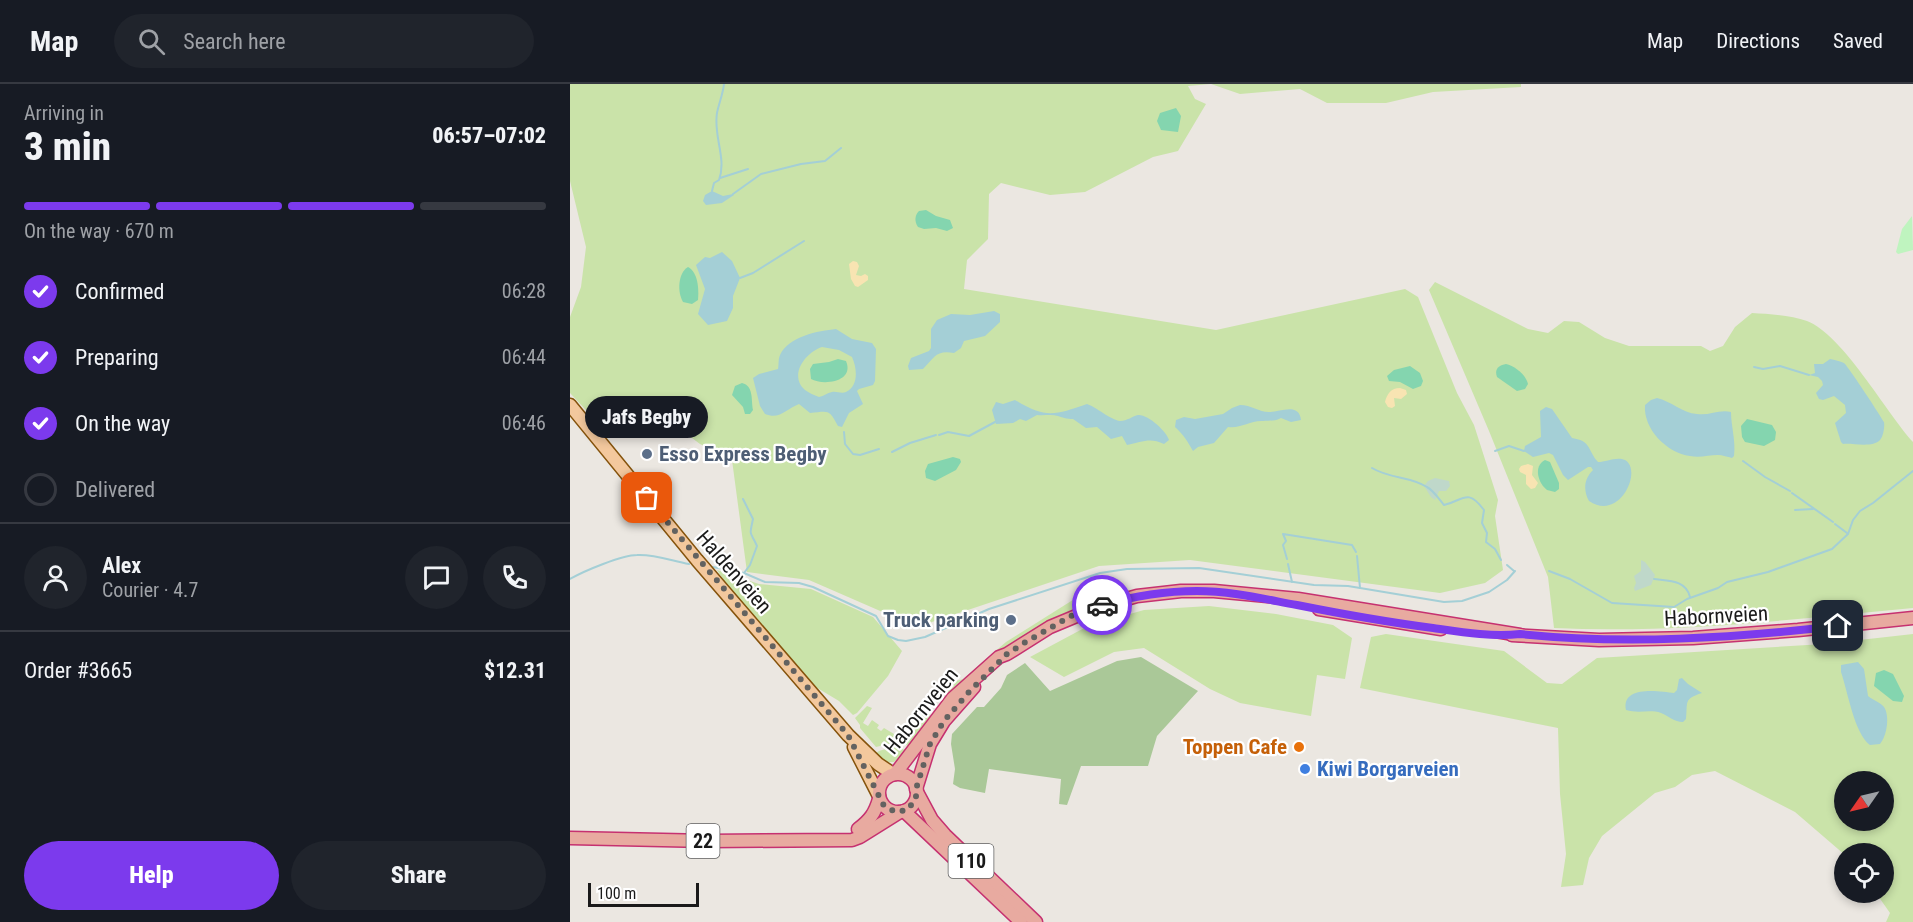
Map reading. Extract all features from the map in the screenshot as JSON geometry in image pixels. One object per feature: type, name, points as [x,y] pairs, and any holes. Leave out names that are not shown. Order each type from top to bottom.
[{"type":"highway","name":"Habornveien","points":[[917,790],[930,744],[944,721],[1007,654],[1035,635],[1071,616],[1137,596],[1198,591],[1270,595],[1520,634],[1599,639],[1693,638],[1913,618]]},
{"type":"highway","name":"Habornveien","points":[[894,774],[952,698],[986,667],[1007,654]]},
{"type":"highway","name":"110","points":[[894,774],[909,777],[927,812],[945,835],[1036,922]]},
{"type":"highway","points":[[836,840],[868,821],[875,813],[882,782],[894,774]]},
{"type":"highway","points":[[902,811],[912,805],[917,790]]},
{"type":"highway","name":"110","points":[[879,797],[887,809],[902,811],[1021,922]]},
{"type":"highway","name":"22","points":[[570,838],[719,841],[852,840],[902,811]]},
{"type":"main road","name":"Haldenveien","points":[[570,405],[690,551],[848,735],[878,764],[894,774]]},
{"type":"main road","name":"Haldenveien","points":[[848,735],[879,797]]},
{"type":"green space","points":[[570,84],[1211,84],[1188,86],[1195,99],[1206,104],[1178,151],[1153,157],[1085,192],[1050,195],[1001,183],[989,194],[988,239],[967,260],[964,289],[1216,330],[1405,289],[1418,297],[1457,393],[1474,425],[1498,500],[1495,516],[1503,570],[1485,583],[1440,593],[1190,560],[1099,566],[917,627],[809,580],[747,572],[732,460],[700,444],[668,420],[620,424],[598,423],[570,393],[570,317],[581,287],[586,247],[570,181]]},
{"type":"green space","points":[[1211,84],[1521,84],[1521,87],[1433,92],[1386,103],[1327,103],[1300,89],[1240,94]]},
{"type":"green space","points":[[1176,108],[1181,116],[1178,132],[1161,130],[1157,121],[1160,113]]},
{"type":"green space","points":[[926,210],[950,220],[953,228],[947,231],[918,227],[917,214],[919,211]]},
{"type":"green space","points":[[1912,216],[1913,250],[1898,254],[1896,252],[1902,229]]},
{"type":"green space","points":[[688,267],[694,273],[698,286],[698,300],[692,304],[683,302],[680,293],[680,278]]},
{"type":"green space","points":[[1435,282],[1528,329],[1548,333],[1564,321],[1579,322],[1605,338],[1629,346],[1701,346],[1710,351],[1723,346],[1735,327],[1752,313],[1794,317],[1821,329],[1849,357],[1913,442],[1913,608],[1689,627],[1554,628],[1548,577],[1429,290]]},
{"type":"green space","points":[[838,359],[846,361],[848,368],[842,378],[830,382],[811,379],[810,369],[813,364]]},
{"type":"green space","points":[[1506,364],[1523,374],[1528,384],[1525,389],[1517,391],[1497,377],[1498,368]]},
{"type":"green space","points":[[1410,366],[1420,373],[1423,381],[1421,386],[1413,389],[1400,382],[1389,381],[1387,376],[1394,370]]},
{"type":"green space","points":[[742,383],[748,387],[751,394],[753,410],[750,414],[745,414],[743,407],[732,395],[735,386]]},
{"type":"green space","points":[[1747,419],[1772,425],[1776,432],[1775,440],[1764,446],[1745,442],[1741,426]]},
{"type":"green space","points":[[953,457],[960,459],[961,462],[956,470],[935,481],[926,478],[925,471],[928,464]]},
{"type":"green space","points":[[1545,460],[1550,462],[1559,483],[1559,489],[1555,492],[1547,490],[1539,479],[1539,466]]},
{"type":"green space","points":[[1435,478],[1449,481],[1450,486],[1446,491],[1439,491],[1435,500],[1424,486]]},
{"type":"green space","points":[[1641,560],[1655,575],[1651,585],[1635,591],[1634,576],[1641,571]]},
{"type":"green space","points":[[717,570],[759,584],[811,589],[873,617],[902,651],[888,676],[853,715],[839,701],[814,686],[732,593]]},
{"type":"green space","points":[[1082,597],[1088,600],[1087,605],[1049,621],[1014,643],[949,696],[937,691],[939,688],[946,693],[954,686],[953,682],[963,679],[1006,642],[1076,598]]},
{"type":"green space","points":[[1209,606],[1276,614],[1333,625],[1352,638],[1345,679],[1317,675],[1311,716],[1240,703],[1210,689],[1144,648],[1114,652],[1064,677],[1030,657],[1088,626],[1144,610]]},
{"type":"green space","points":[[1386,634],[1504,651],[1547,683],[1562,684],[1597,658],[1824,644],[1913,634],[1913,922],[1886,922],[1890,913],[1883,903],[1894,903],[1894,843],[1834,843],[1834,846],[1795,812],[1715,771],[1692,775],[1675,787],[1655,793],[1602,836],[1589,858],[1583,885],[1561,887],[1566,854],[1560,794],[1558,728],[1360,688],[1371,637]]},
{"type":"green space","points":[[1141,657],[1198,691],[1157,736],[1148,766],[1081,766],[1067,805],[1059,804],[1061,779],[989,769],[985,793],[960,788],[953,784],[955,769],[951,744],[952,734],[977,707],[984,707],[1001,688],[1007,675],[1025,663],[1050,691],[1117,661]]},
{"type":"green space","points":[[1884,670],[1893,674],[1904,696],[1902,702],[1893,701],[1874,686],[1876,673]]},
{"type":"green space","points":[[867,706],[872,708],[863,723],[868,726],[872,720],[879,725],[877,728],[881,731],[884,728],[899,737],[920,719],[922,709],[930,714],[930,720],[912,747],[897,742],[876,747],[860,728],[855,718]]},
{"type":"green space","points":[[895,746],[907,751],[894,762],[883,762],[873,755],[879,751]]},
{"type":"sand","points":[[853,261],[859,266],[856,275],[868,276],[868,280],[858,287],[851,279],[849,264]]},
{"type":"sand","points":[[1400,388],[1406,390],[1407,394],[1401,399],[1394,398],[1395,406],[1388,407],[1385,402],[1388,394]]},
{"type":"sand","points":[[1528,464],[1533,466],[1532,475],[1538,483],[1535,488],[1531,489],[1526,484],[1526,475],[1519,469]]},
{"type":"water","points":[[712,191],[723,196],[734,195],[722,203],[706,205],[703,201],[705,195]]},
{"type":"water","points":[[722,252],[732,261],[740,278],[733,296],[733,308],[727,321],[708,325],[698,314],[705,289],[696,265],[705,257],[710,258]]},
{"type":"water","points":[[994,311],[1000,314],[1000,322],[985,336],[964,341],[961,348],[954,353],[939,354],[923,369],[909,370],[911,358],[931,348],[931,329],[937,320],[951,314],[970,315]]},
{"type":"water","points":[[836,329],[852,339],[872,343],[876,349],[875,381],[873,385],[857,391],[863,404],[849,413],[842,427],[838,426],[828,412],[810,413],[799,404],[779,415],[765,414],[760,406],[753,378],[778,369],[780,355],[790,343],[813,333]],"holes":[[[822,347],[839,350],[852,357],[854,361],[856,376],[853,386],[844,393],[832,392],[819,397],[805,390],[798,378],[805,359]]]},
{"type":"water","points":[[1830,359],[1847,366],[1884,422],[1882,437],[1877,442],[1863,445],[1841,442],[1835,423],[1846,413],[1845,405],[1834,396],[1819,399],[1816,393],[1823,385],[1822,381],[1818,377],[1809,375],[1815,373],[1814,364],[1823,364]]},
{"type":"water","points":[[1657,398],[1692,413],[1731,412],[1734,456],[1732,458],[1718,455],[1690,456],[1665,445],[1652,431],[1645,414],[1645,405]]},
{"type":"water","points":[[1015,400],[1043,413],[1058,413],[1087,404],[1120,421],[1142,415],[1157,424],[1169,440],[1164,444],[1150,440],[1127,445],[1122,436],[1111,439],[1097,427],[1086,428],[1073,419],[1053,415],[1037,415],[1026,421],[1020,419],[1013,423],[996,424],[992,410],[996,402],[1003,404]]},
{"type":"water","points":[[1240,405],[1265,412],[1293,410],[1300,414],[1301,420],[1291,422],[1281,418],[1228,427],[1214,443],[1198,447],[1193,451],[1175,427],[1176,420],[1184,417],[1195,419],[1223,414]]},
{"type":"water","points":[[1546,407],[1552,409],[1572,438],[1586,444],[1598,462],[1622,459],[1630,465],[1630,483],[1619,500],[1610,505],[1600,506],[1589,501],[1585,485],[1593,470],[1591,467],[1568,480],[1553,455],[1549,453],[1533,457],[1524,451],[1525,446],[1541,437],[1540,411]]},
{"type":"water","points":[[1858,662],[1864,669],[1868,696],[1882,705],[1886,711],[1887,726],[1880,744],[1870,745],[1864,739],[1852,712],[1841,672],[1841,665]]},
{"type":"water","points":[[1682,678],[1702,693],[1689,699],[1686,719],[1683,722],[1657,712],[1626,710],[1626,702],[1635,693],[1651,691],[1674,693],[1677,690],[1679,679]]},
{"type":"waterway","points":[[712,191],[721,172],[722,163],[716,122],[724,84]]},
{"type":"waterway","points":[[733,194],[761,174],[801,164],[825,161],[841,148]]},
{"type":"waterway","points":[[720,178],[748,169]]},
{"type":"waterway","points":[[740,278],[753,273],[804,241]]},
{"type":"waterway","points":[[1754,367],[1763,369],[1780,366],[1809,375]]},
{"type":"waterway","points":[[939,435],[948,432],[969,436],[995,422]]},
{"type":"waterway","points":[[844,432],[845,444],[853,454],[860,455],[879,449]]},
{"type":"waterway","points":[[892,452],[910,443],[936,435]]},
{"type":"waterway","points":[[1495,451],[1509,446],[1524,451]]},
{"type":"waterway","points":[[1743,461],[1790,491]]},
{"type":"waterway","points":[[1372,468],[1420,483],[1431,490],[1444,505],[1465,497],[1473,499],[1484,510],[1482,523],[1487,533],[1486,542],[1495,549],[1501,560]]},
{"type":"waterway","points":[[1549,571],[1570,579],[1612,603],[1674,607],[1727,582],[1768,572],[1832,549],[1848,534],[1853,520],[1860,511],[1913,471]]},
{"type":"waterway","points":[[1792,493],[1833,522]]},
{"type":"waterway","points":[[743,499],[753,519],[751,534],[757,546],[750,565],[744,573]]},
{"type":"waterway","points":[[1795,510],[1813,509]]},
{"type":"waterway","points":[[1835,524],[1847,533]]},
{"type":"waterway","points":[[1287,559],[1283,545],[1286,541],[1283,534],[1352,545],[1356,552]]},
{"type":"waterway","points":[[570,579],[603,564],[637,555],[689,564]]},
{"type":"waterway","points":[[1357,556],[1360,588]]},
{"type":"waterway","points":[[1288,564],[1292,582]]},
{"type":"waterway","points":[[1507,565],[1514,571]]},
{"type":"waterway","points":[[713,567],[744,573],[765,582],[799,583],[813,587],[876,616],[888,636],[906,641],[925,637],[989,609],[1100,573],[1127,569],[1199,568],[1314,585],[1348,586],[1444,602],[1462,601],[1489,592],[1507,580],[1515,571]]},
{"type":"waterway","points":[[1654,579],[1681,584],[1690,597]]},
{"type":"way so far","points":[[647,498],[848,735],[872,780],[881,803],[887,809],[896,812],[907,810],[914,802],[930,744],[944,721],[969,692],[1007,654],[1035,635],[1071,616],[1102,605]]},
{"type":"place","name":"Esso Express Begby","points":[[647,454]]},
{"type":"place","name":"Jafs Begby","points":[[647,498]]},
{"type":"place","name":"Truck parking","points":[[1011,620]]},
{"type":"place","name":"Toppen Cafe","points":[[1299,747]]},
{"type":"place","name":"Kiwi Borgarveien","points":[[1305,769]]},
{"type":"route","points":[[1102,605],[1161,592],[1214,591],[1251,595],[1415,626],[1507,636],[1520,634],[1557,638],[1693,638],[1838,626]]}]
